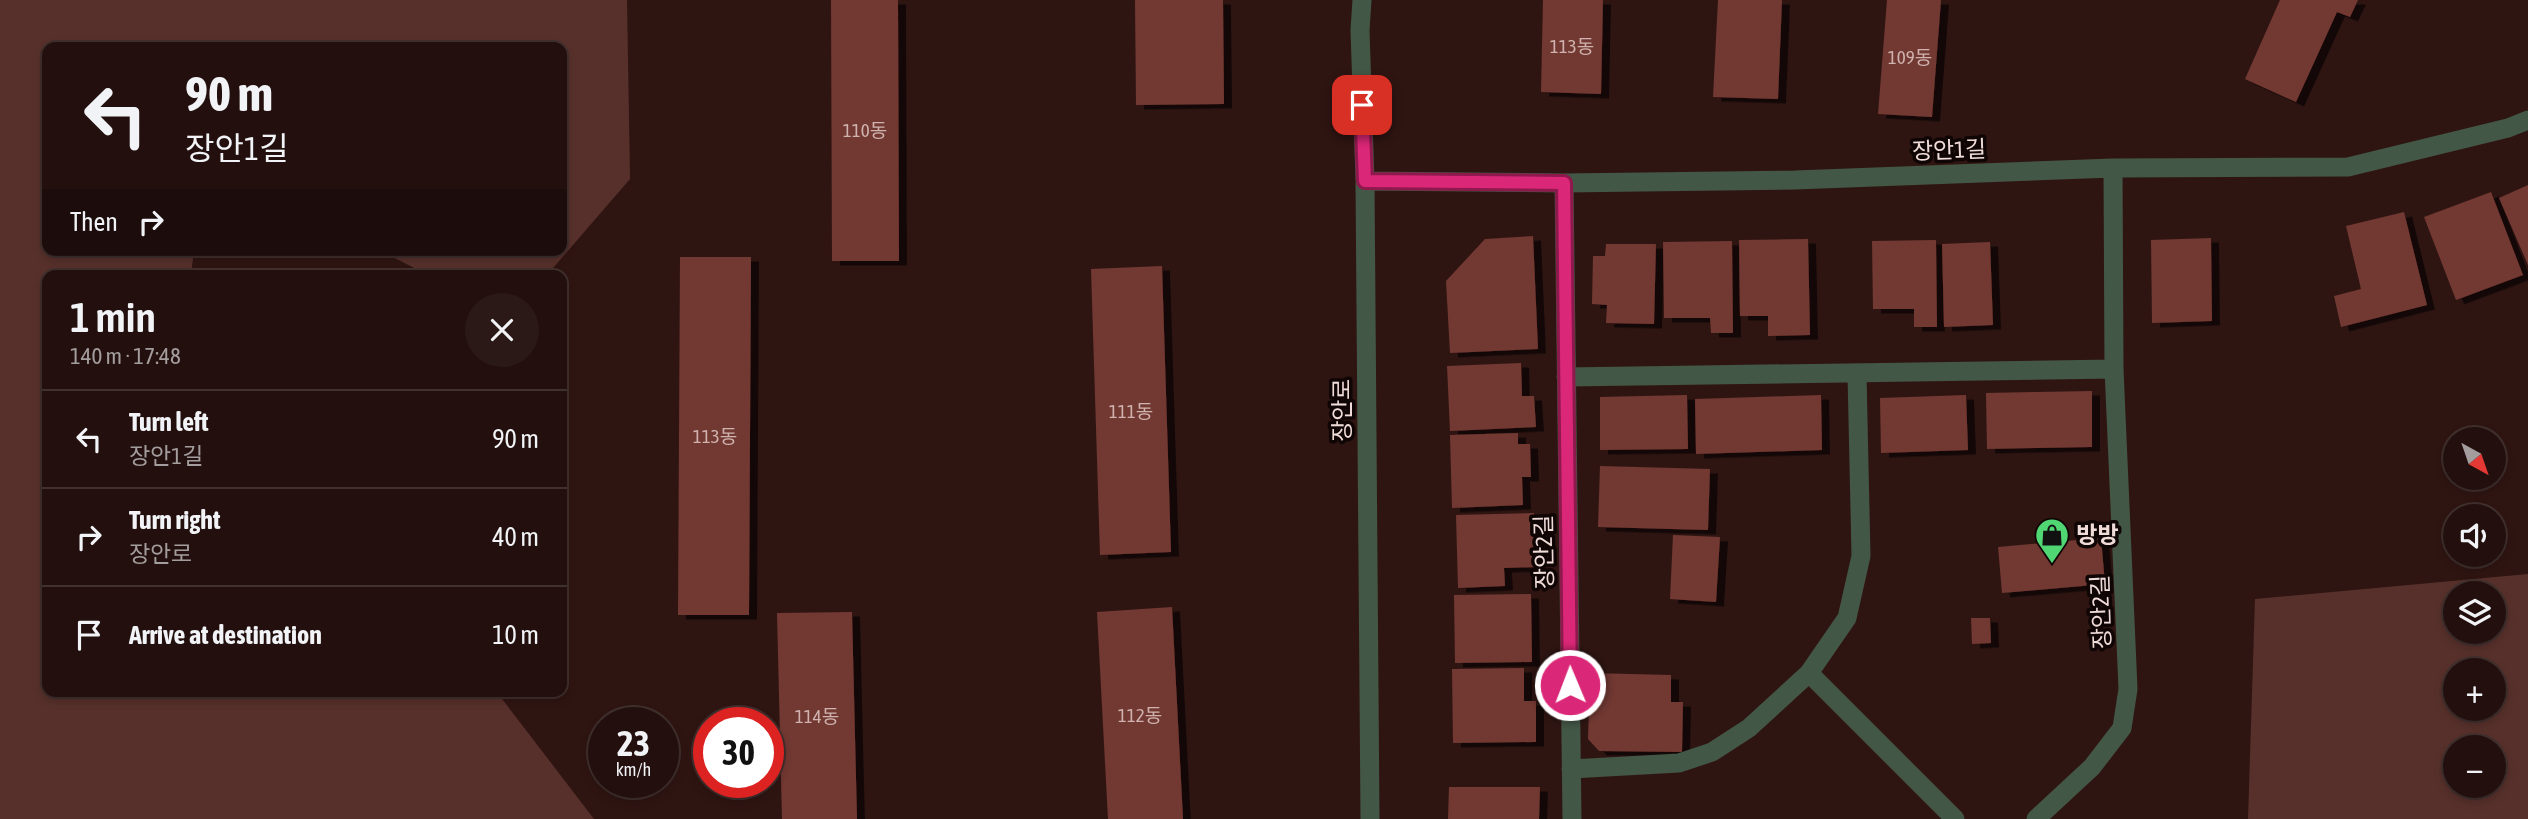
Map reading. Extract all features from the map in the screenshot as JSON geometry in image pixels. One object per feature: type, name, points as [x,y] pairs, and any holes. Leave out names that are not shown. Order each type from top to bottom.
[{"type":"street","name":"장안로","points":[[1362,0],[1360,30],[1365,181],[1370,819]]},
{"type":"street","name":"장안1길","points":[[1365,181],[1564,183],[1808,179],[2113,168],[2347,167],[2508,128],[2528,120]]},
{"type":"street","name":"장안2길","points":[[2036,819],[2092,767],[2122,728],[2128,689],[2114,369],[2113,168]]},
{"type":"street","name":"장안2길","points":[[1564,183],[1572,819]]},
{"type":"street","points":[[1566,377],[2114,369]]},
{"type":"street","points":[[1571,769],[1679,763],[1712,752],[1749,727],[1809,673],[1847,618],[1861,556],[1857,374]]},
{"type":"street","points":[[1809,673],[1955,819]]},
{"type":"shaded area","points":[[0,0],[627,0],[630,179],[567,252],[567,42],[42,42],[42,256],[193,256],[192,270],[42,270],[42,697],[501,697],[594,819],[0,819]]},
{"type":"shaded area","points":[[391,256],[563,256],[551,270],[418,270]]},
{"type":"shaded area","points":[[2528,574],[2528,819],[2248,819],[2255,599],[2443,582],[2443,644],[2506,644],[2506,581],[2452,581]]},
{"type":"building","points":[[831,0],[898,0],[899,261],[832,261]]},
{"type":"building","points":[[1135,0],[1223,0],[1224,104],[1136,105]]},
{"type":"building","points":[[1543,0],[1603,0],[1601,94],[1541,92]]},
{"type":"building","points":[[1718,0],[1782,0],[1778,99],[1713,97]]},
{"type":"building","points":[[1887,0],[1941,0],[1932,117],[1878,114]]},
{"type":"building","points":[[2280,0],[2358,0],[2350,17],[2337,12],[2296,102],[2245,79]]},
{"type":"building","points":[[2528,185],[2528,265],[2499,198]]},
{"type":"building","points":[[2491,192],[2523,275],[2456,300],[2424,217]]},
{"type":"building","points":[[2404,212],[2427,305],[2341,327],[2334,296],[2361,289],[2346,226]]},
{"type":"building","points":[[1533,236],[1538,349],[1450,353],[1446,281],[1485,239]]},
{"type":"building","points":[[2211,238],[2212,321],[2152,323],[2151,240]]},
{"type":"building","points":[[1808,239],[1810,335],[1768,336],[1768,316],[1740,316],[1739,240]]},
{"type":"building","points":[[1936,240],[1937,327],[1914,327],[1914,309],[1873,309],[1872,241]]},
{"type":"building","points":[[1732,241],[1733,333],[1711,333],[1710,318],[1664,318],[1663,242]]},
{"type":"building","points":[[1990,242],[1993,325],[1944,327],[1942,244]]},
{"type":"building","points":[[1606,244],[1656,244],[1654,324],[1606,323],[1607,305],[1592,304],[1593,256],[1605,256]]},
{"type":"building","points":[[680,257],[751,257],[749,615],[678,615]]},
{"type":"building","points":[[1162,266],[1171,552],[1100,555],[1091,269]]},
{"type":"building","points":[[1521,363],[1522,396],[1534,396],[1536,427],[1450,431],[1447,366]]},
{"type":"building","points":[[2092,391],[2092,447],[1987,449],[1986,393]]},
{"type":"building","points":[[1687,395],[1688,449],[1600,450],[1600,397]]},
{"type":"building","points":[[1821,395],[1822,450],[1696,454],[1695,399]]},
{"type":"building","points":[[1966,395],[1968,450],[1881,453],[1880,398]]},
{"type":"building","points":[[1518,433],[1518,444],[1530,444],[1531,477],[1522,477],[1523,505],[1452,508],[1450,435]]},
{"type":"building","points":[[1600,466],[1710,469],[1708,530],[1598,527]]},
{"type":"building","points":[[1534,513],[1537,567],[1504,568],[1505,586],[1458,588],[1456,515]]},
{"type":"building","points":[[1673,535],[1720,537],[1716,602],[1670,599]]},
{"type":"building","name":"방방","points":[[2101,538],[2105,584],[2002,593],[1998,547]]},
{"type":"building","points":[[1531,594],[1532,662],[1455,663],[1454,595]]},
{"type":"building","points":[[1172,607],[1183,819],[1108,819],[1097,612]]},
{"type":"building","points":[[852,612],[857,819],[782,819],[784,707],[779,707],[777,613]]},
{"type":"building","points":[[1971,618],[1990,618],[1991,643],[1972,644]]},
{"type":"building","points":[[1524,668],[1524,701],[1536,701],[1536,742],[1453,743],[1452,669]]},
{"type":"building","points":[[1590,673],[1671,675],[1671,702],[1683,702],[1682,752],[1599,751],[1588,739]]},
{"type":"building","points":[[1449,787],[1540,787],[1539,819],[1448,819]]},
{"type":"place","name":"방방","points":[[2052,565]]},
{"type":"route","points":[[1362,105],[1365,181],[1564,183],[1570,685]]}]
